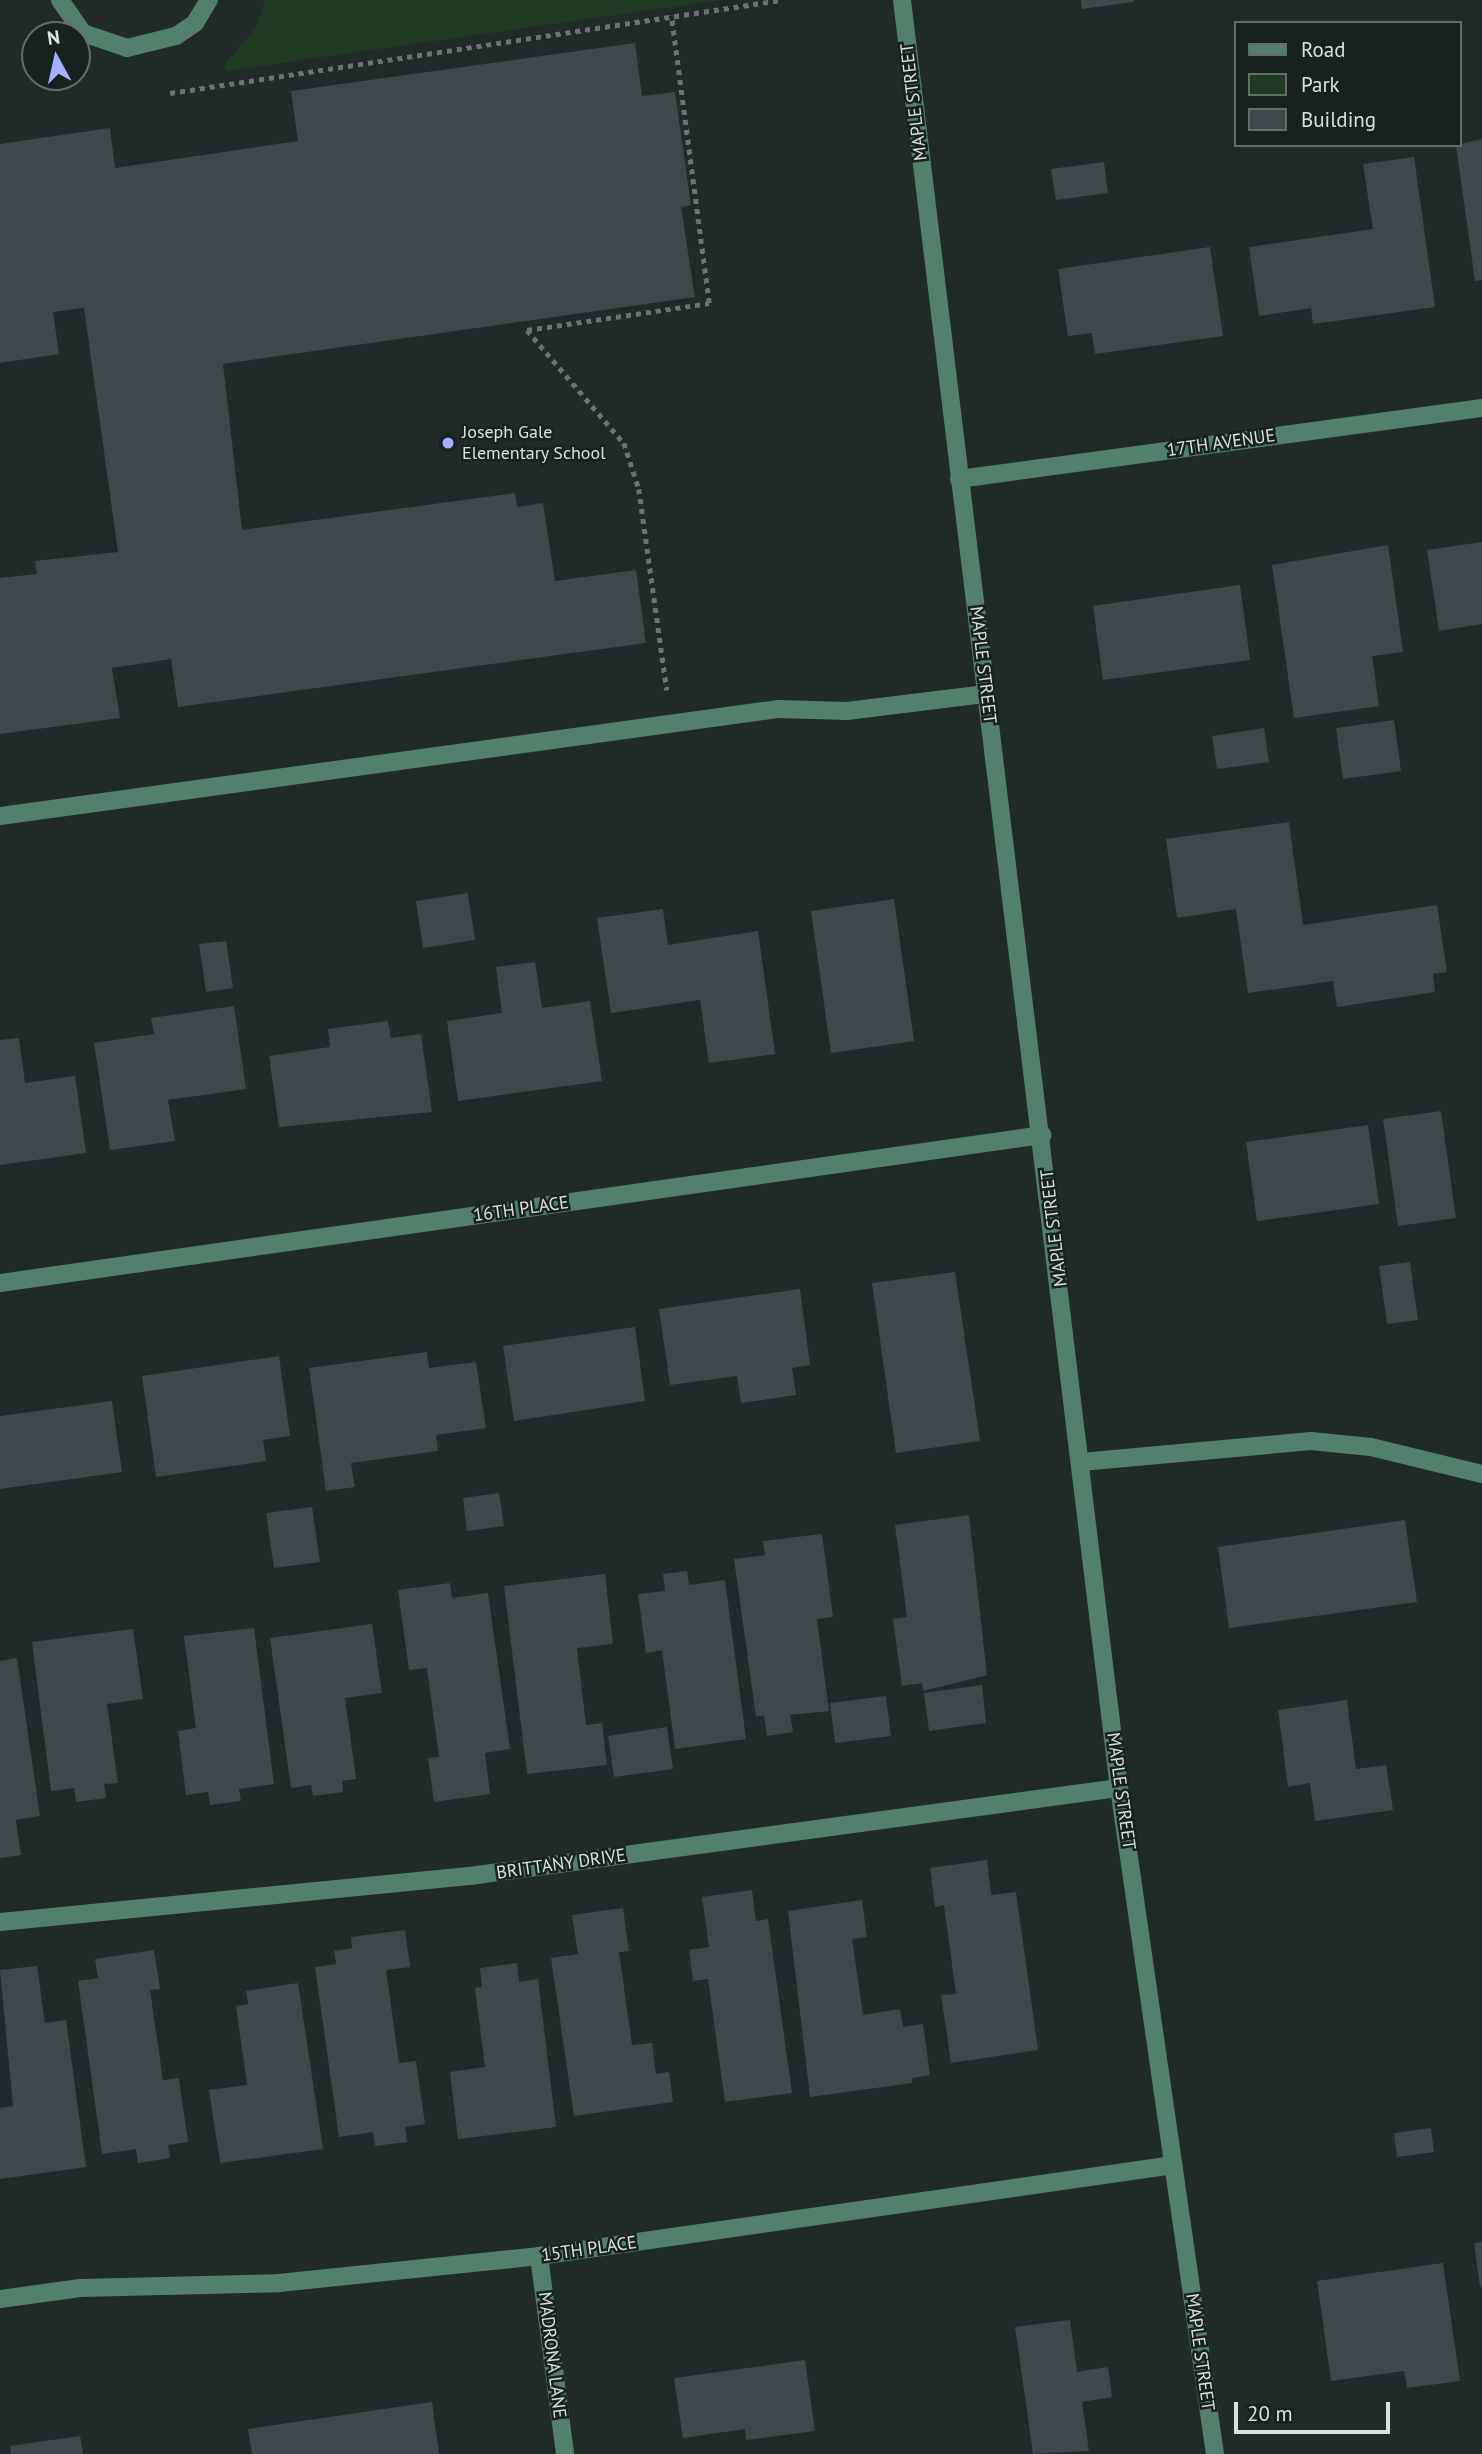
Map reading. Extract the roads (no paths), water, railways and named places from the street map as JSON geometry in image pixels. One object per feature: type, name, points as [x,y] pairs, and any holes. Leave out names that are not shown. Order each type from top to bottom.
[{"type":"street","points":[[60,0],[83,33],[127,48],[176,36],[195,23],[209,0]]},
{"type":"street","name":"MAPLE STREET","points":[[902,0],[959,479],[1043,1135],[1119,1788],[1215,2454]]},
{"type":"street","name":"17TH AVENUE","points":[[959,479],[1482,408]]},
{"type":"street","points":[[0,816],[778,709],[847,711],[986,694]]},
{"type":"street","name":"16TH PLACE","points":[[0,1283],[1043,1135]]},
{"type":"street","points":[[1082,1462],[1311,1441],[1371,1447],[1482,1474]]},
{"type":"street","name":"BRITTANY DRIVE","points":[[0,1922],[477,1875],[1119,1788]]},
{"type":"street","name":"15TH PLACE","points":[[0,2299],[80,2288],[279,2283],[539,2256],[1174,2165]]},
{"type":"street","name":"MADRONA LANE","points":[[539,2256],[565,2454]]},
{"type":"place","name":"Joseph Gale Elementary School","points":[[448,443]]}]
